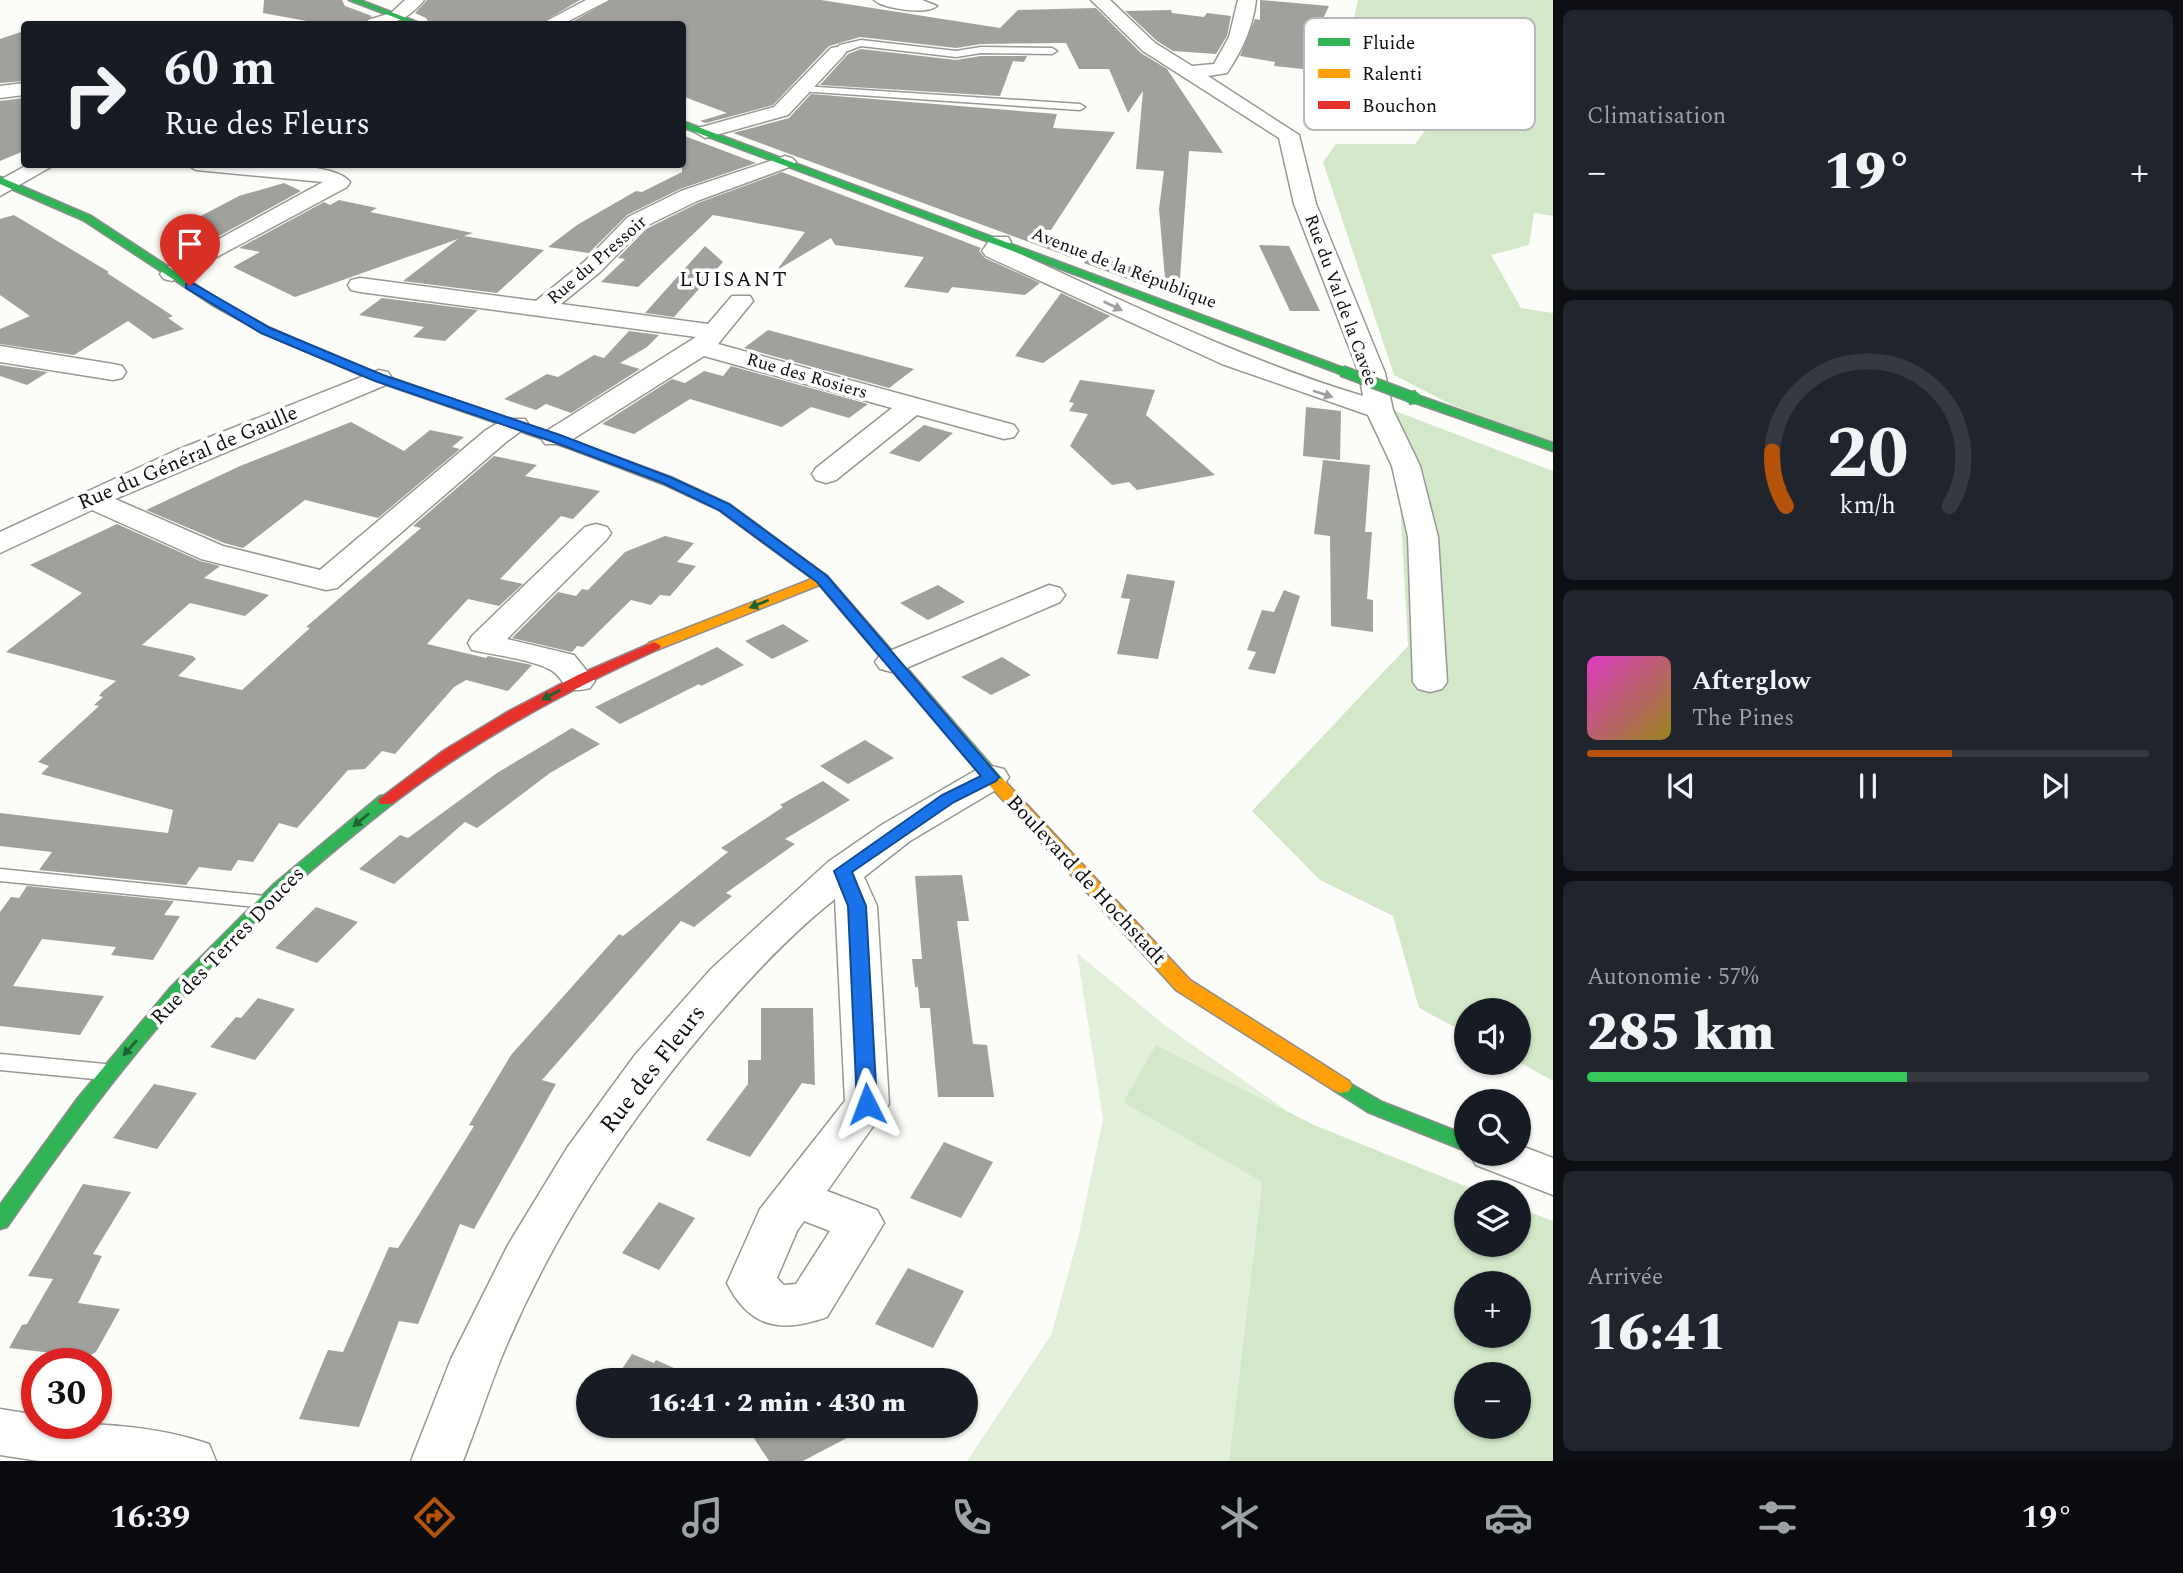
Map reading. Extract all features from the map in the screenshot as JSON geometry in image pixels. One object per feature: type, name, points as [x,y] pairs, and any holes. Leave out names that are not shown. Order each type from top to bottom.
[{"type":"street","points":[[353,0],[409,21]]},
{"type":"street","points":[[384,21],[397,17],[415,0]]},
{"type":"street","points":[[556,21],[600,0]]},
{"type":"street","points":[[883,0],[928,6]]},
{"type":"street","name":"Rue du Val de la Cavée","points":[[1100,0],[1149,47],[1289,135],[1306,204],[1372,373],[1378,410],[1406,466],[1423,537],[1430,682]]},
{"type":"street","points":[[1189,72],[1220,69],[1246,17],[1247,0]]},
{"type":"street","points":[[705,132],[781,111],[837,52]]},
{"type":"street","points":[[0,92],[21,89]]},
{"type":"street","name":"Avenue de la République","points":[[686,125],[1414,398],[1553,447]]},
{"type":"street","name":"Rue du Pressoir","points":[[360,285],[541,309],[592,267],[636,222],[689,196],[785,162]]},
{"type":"street","points":[[4,184],[38,168]]},
{"type":"street","points":[[172,274],[340,182],[330,176],[241,168]]},
{"type":"street","name":"Boulevard de Hochstadt","points":[[4,184],[87,218],[172,274],[265,330],[379,378],[555,438],[668,481],[724,507],[822,579],[991,777],[1183,985],[1375,1108],[1454,1138]]},
{"type":"street","points":[[1000,242],[994,251],[1163,329],[1256,370],[1378,410]]},
{"type":"street","points":[[555,438],[707,339],[741,301]]},
{"type":"street","name":"Rue des Rosiers","points":[[541,309],[707,339],[912,406],[1004,431]]},
{"type":"street","points":[[0,354],[113,372]]},
{"type":"street","name":"Rue du Général de Gaulle","points":[[0,544],[220,441],[379,378]]},
{"type":"street","name":"Rue des Rosiers","points":[[825,474],[912,406]]},
{"type":"street","points":[[92,499],[212,553],[326,581],[496,436],[515,425]]},
{"type":"street","points":[[578,681],[562,662],[484,643],[596,533]]},
{"type":"street","name":"Rue des Terres Douces","points":[[0,1221],[35,1167],[109,1073],[199,969],[288,879],[379,805],[465,744],[578,681],[645,650],[822,579]]},
{"type":"street","points":[[892,662],[1049,595]]},
{"type":"street","name":"Rue des Fleurs","points":[[437,1461],[502,1299],[587,1156],[660,1052],[784,920],[842,871],[948,798],[991,777]]},
{"type":"street","points":[[796,1198],[867,1104],[857,906],[842,871]]},
{"type":"street","points":[[1525,1166],[1553,1177]]},
{"type":"street","points":[[0,1432],[190,1461]]},
{"type":"lane","points":[[837,52],[844,47],[861,43],[957,54],[981,50],[1052,51]]},
{"type":"lane","points":[[802,89],[1080,107]]},
{"type":"lane","points":[[0,875],[265,902]]},
{"type":"lane","points":[[0,1062],[109,1073]]},
{"type":"green space","points":[[1358,0],[1553,0],[1553,216],[1534,213],[1529,245],[1491,255],[1521,308],[1553,313],[1553,442],[1452,405],[1394,375],[1323,162],[1336,144],[1415,144],[1426,130],[1535,130],[1535,18],[1354,18]]},
{"type":"green space","points":[[1395,411],[1553,471],[1553,1081],[1531,1069],[1531,998],[1454,998],[1454,1027],[1419,1008],[1393,916],[1320,880],[1252,811],[1408,646]]},
{"type":"green space","points":[[1077,953],[1167,1027],[1289,1112],[1156,1046],[1262,1182],[1229,1461],[967,1461],[1051,1335],[1078,1238],[1103,1119]]},
{"type":"green space","points":[[1156,1045],[1314,1125],[1454,1182],[1454,1257],[1531,1257],[1531,1213],[1553,1221],[1553,1461],[1229,1461],[1262,1182],[1123,1102]]},
{"type":"building","points":[[264,0],[342,0],[345,6],[372,16],[366,21],[307,21],[263,13]]},
{"type":"building","points":[[427,0],[580,0],[544,21],[428,21],[415,13]]},
{"type":"building","points":[[611,0],[821,0],[1000,28],[1018,10],[1096,8],[1141,53],[1167,69],[1223,153],[1189,151],[1180,278],[1165,278],[1159,209],[1164,171],[1136,169],[1143,91],[1128,113],[1109,69],[1079,69],[1066,43],[981,44],[956,48],[860,37],[829,46],[773,105],[706,123],[700,121],[727,113],[686,98],[686,21],[573,21]]},
{"type":"building","points":[[1260,0],[1329,6],[1323,18],[1304,18],[1303,69],[1274,66],[1275,62],[1240,56],[1255,19],[1260,20]]},
{"type":"building","points":[[1171,10],[1172,13],[1204,17],[1207,13],[1231,16],[1227,36],[1216,54],[1173,51],[1157,41],[1125,11]]},
{"type":"building","points":[[21,32],[21,81],[0,83],[0,39]]},
{"type":"building","points":[[861,49],[956,60],[981,56],[1027,56],[1024,62],[1013,61],[1000,96],[820,85],[848,54]]},
{"type":"building","points":[[811,94],[1057,114],[1053,128],[1115,132],[1051,230],[1034,229],[1033,238],[1080,252],[1072,258],[733,133],[789,118]]},
{"type":"building","points":[[21,98],[21,152],[0,161],[0,101]]},
{"type":"building","points":[[686,137],[756,163],[680,189],[627,215],[589,253],[548,247],[577,225],[636,191],[642,192],[682,172],[682,168],[686,168]]},
{"type":"building","points":[[782,172],[981,248],[979,251],[985,258],[1040,283],[1025,295],[952,287],[948,293],[904,287],[924,257],[835,245],[831,238],[777,270],[805,232],[713,215],[638,287],[601,282],[625,259],[618,258],[646,229],[698,203]]},
{"type":"building","points":[[284,183],[301,191],[208,242],[176,235],[185,231],[176,229],[239,196]]},
{"type":"building","points":[[339,200],[377,208],[370,212],[473,233],[464,236],[544,250],[497,293],[403,281],[458,239],[295,297],[233,267],[260,252],[239,248],[324,202],[330,205]]},
{"type":"building","points":[[14,215],[109,272],[107,273],[173,316],[168,318],[184,329],[153,339],[128,321],[74,355],[0,344],[0,329],[30,316],[0,295],[0,219]]},
{"type":"building","points":[[1259,245],[1289,246],[1320,311],[1290,311]]},
{"type":"building","points":[[705,246],[723,262],[674,317],[645,313]]},
{"type":"building","points":[[1090,255],[1150,272],[1146,286],[1084,263]]},
{"type":"building","points":[[1061,293],[1110,316],[1043,363],[1015,356]]},
{"type":"building","points":[[382,298],[478,310],[445,341],[413,337],[424,327],[359,315]]},
{"type":"building","points":[[768,330],[914,369],[889,388],[744,348]]},
{"type":"building","points":[[629,331],[659,335],[647,347],[620,363],[640,369],[571,413],[546,404],[536,410],[504,399],[547,374],[558,377],[594,355],[604,358]]},
{"type":"building","points":[[0,365],[48,372],[27,385],[0,376]]},
{"type":"building","points":[[731,366],[868,404],[849,418],[811,407],[782,427],[690,399],[634,434],[602,424],[672,379],[685,383],[704,371],[723,376]]},
{"type":"building","points":[[1080,380],[1155,390],[1146,415],[1215,475],[1137,490],[1129,482],[1112,485],[1070,446],[1088,414],[1069,411],[1074,403],[1069,402]]},
{"type":"building","points":[[1306,407],[1341,411],[1340,460],[1303,456]]},
{"type":"building","points":[[351,422],[404,451],[430,430],[464,437],[452,447],[460,449],[378,518],[305,500],[243,548],[224,543],[146,510],[240,466]]},
{"type":"building","points":[[924,425],[953,433],[919,462],[889,453]]},
{"type":"building","points":[[494,456],[537,465],[525,476],[600,491],[573,519],[561,516],[500,579],[523,584],[499,606],[468,599],[427,644],[486,658],[488,656],[532,665],[508,691],[466,680],[454,687],[395,754],[382,751],[365,769],[348,770],[297,828],[279,823],[253,862],[238,860],[231,871],[199,867],[186,885],[39,870],[52,852],[0,846],[0,813],[168,833],[173,810],[41,774],[49,766],[38,762],[99,706],[94,705],[103,697],[99,696],[116,681],[6,652],[82,593],[30,565],[117,524],[200,561],[220,566],[204,578],[269,595],[245,616],[190,603],[142,645],[193,656],[196,659],[178,676],[242,690],[310,628],[306,627],[421,528],[413,526]]},
{"type":"building","points":[[1323,460],[1370,465],[1365,532],[1372,532],[1367,599],[1373,600],[1373,632],[1331,626],[1330,536],[1314,534]]},
{"type":"building","points":[[665,536],[694,543],[677,562],[696,566],[670,596],[660,595],[651,605],[631,600],[583,647],[577,646],[572,652],[512,638],[558,592],[576,596],[582,589],[588,590],[625,552]]},
{"type":"building","points":[[1127,574],[1175,581],[1158,659],[1117,654],[1130,599],[1121,598]]},
{"type":"building","points":[[938,585],[965,602],[928,620],[900,603]]},
{"type":"building","points":[[1284,590],[1300,596],[1275,674],[1248,669],[1256,652],[1247,650],[1262,610],[1274,612]]},
{"type":"building","points":[[783,624],[809,641],[772,659],[745,641]]},
{"type":"building","points":[[717,647],[744,665],[701,686],[699,684],[620,724],[595,707]]},
{"type":"building","points":[[1002,657],[1031,675],[991,695],[961,677]]},
{"type":"building","points":[[572,728],[600,744],[550,773],[477,828],[465,822],[394,884],[359,869],[400,835],[408,838],[497,773]]},
{"type":"building","points":[[865,740],[894,758],[848,784],[820,766]]},
{"type":"building","points":[[823,781],[850,800],[785,839],[795,844],[726,893],[732,896],[694,927],[681,921],[542,1080],[556,1084],[474,1229],[460,1224],[418,1324],[399,1321],[359,1427],[299,1419],[328,1350],[343,1352],[389,1247],[398,1248],[474,1126],[469,1125],[511,1055],[619,934],[623,936],[728,852],[721,848],[783,807],[780,805]]},
{"type":"building","points":[[962,875],[969,921],[957,921],[973,1044],[987,1045],[994,1097],[938,1097],[930,1008],[920,1008],[918,987],[915,987],[912,959],[922,959],[915,876]]},
{"type":"building","points":[[27,886],[174,901],[164,915],[180,916],[153,960],[111,955],[116,947],[42,939],[13,986],[104,996],[80,1035],[0,1026],[0,912],[11,897],[19,898]]},
{"type":"building","points":[[316,907],[358,922],[317,963],[275,948]]},
{"type":"building","points":[[258,998],[295,1009],[255,1060],[210,1047],[236,1017],[241,1018]]},
{"type":"building","points":[[761,1008],[813,1008],[815,1085],[802,1083],[750,1157],[706,1140],[748,1084],[748,1060],[761,1060]]},
{"type":"building","points":[[154,1084],[197,1093],[157,1149],[113,1138]]},
{"type":"building","points":[[944,1142],[993,1162],[961,1218],[910,1198]]},
{"type":"building","points":[[83,1184],[131,1192],[93,1254],[102,1256],[78,1303],[120,1309],[98,1348],[9,1348],[22,1325],[27,1324],[53,1279],[28,1276]]},
{"type":"building","points":[[659,1202],[695,1218],[659,1270],[622,1253]]},
{"type":"building","points":[[908,1268],[964,1291],[933,1348],[875,1324]]},
{"type":"building","points":[[632,1354],[674,1368],[623,1368]]},
{"type":"building","points":[[754,1438],[847,1438],[803,1461],[769,1461]]},
{"type":"traffic: fast","points":[[353,0],[410,21]]},
{"type":"traffic: fast","points":[[686,125],[1342,371]]},
{"type":"traffic: fast","points":[[0,180],[87,218],[218,304],[266,330],[377,377]]},
{"type":"traffic: fast","points":[[1342,371],[1414,398]]},
{"type":"traffic: fast","points":[[1414,398],[1553,447]]},
{"type":"traffic: fast","points":[[578,447],[668,481],[724,507],[822,579],[997,783]]},
{"type":"traffic: fast","points":[[0,1221],[115,1065],[178,991],[262,905],[386,800]]},
{"type":"traffic: fast","points":[[1342,1086],[1375,1107],[1454,1138]]},
{"type":"traffic: slow","points":[[654,646],[822,579]]},
{"type":"traffic: slow","points":[[997,783],[1183,985],[1342,1086]]},
{"type":"traffic: jam","points":[[377,377],[578,447]]},
{"type":"traffic: jam","points":[[386,800],[448,755],[515,714],[654,646]]},
{"type":"district","name":"LUISANT","points":[[734,280]]},
{"type":"route","points":[[190,286],[265,330],[379,378],[555,438],[668,481],[724,507],[822,579],[964,743],[991,777],[948,798],[842,871],[857,906],[867,1104]]}]
